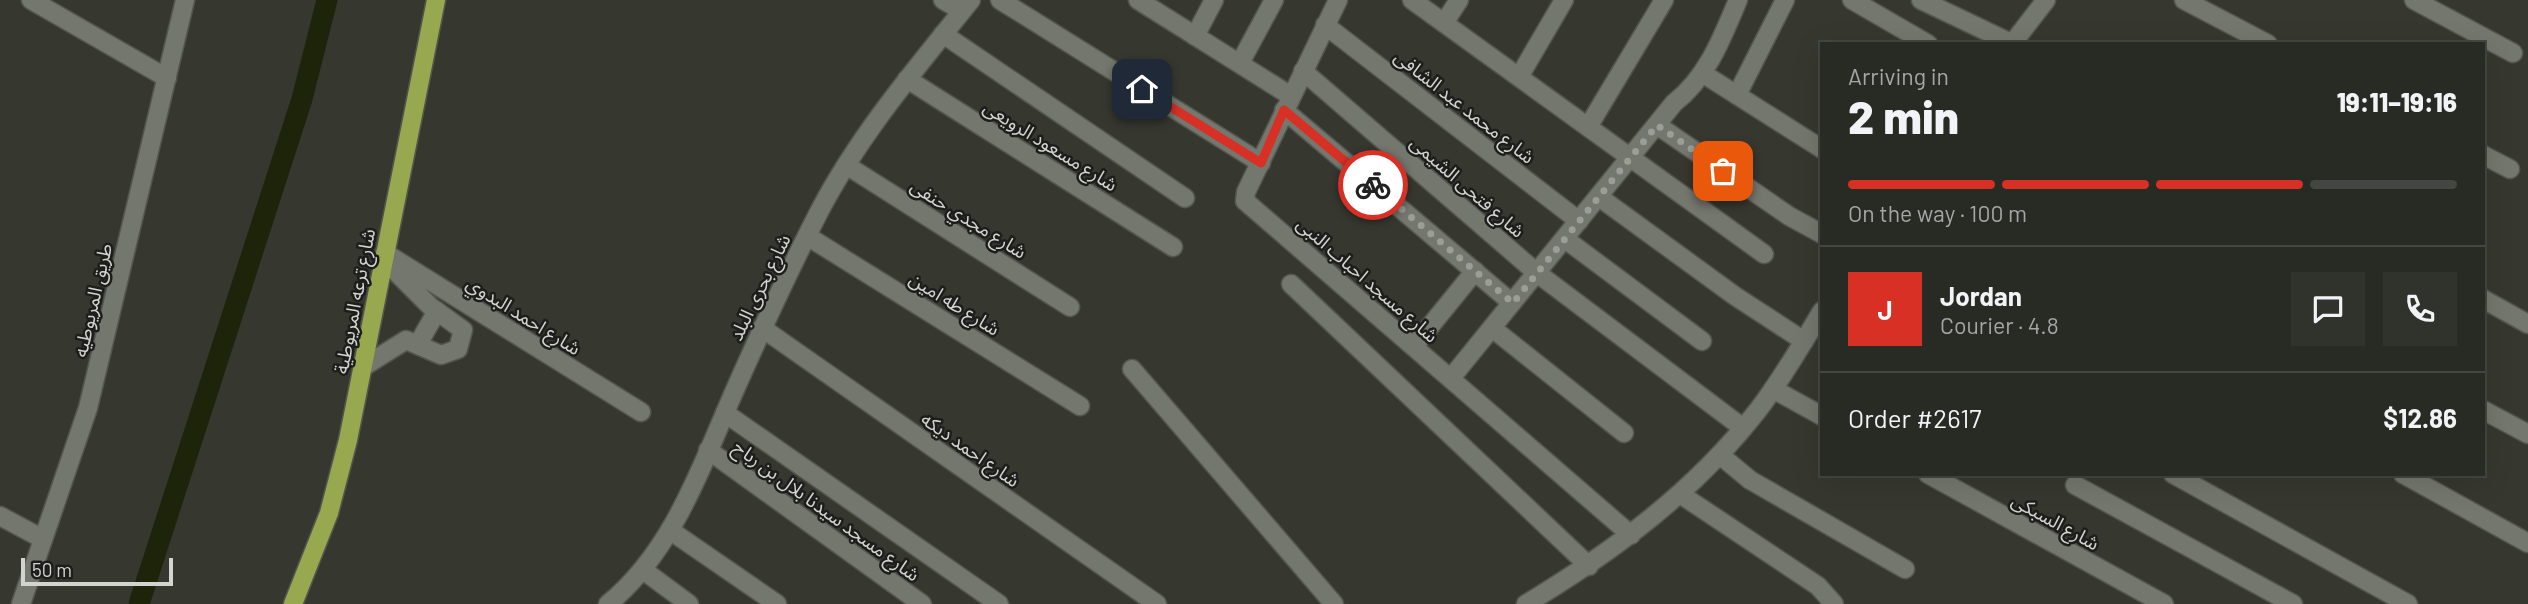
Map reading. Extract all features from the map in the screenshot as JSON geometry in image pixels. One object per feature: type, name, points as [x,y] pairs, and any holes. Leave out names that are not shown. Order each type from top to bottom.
[{"type":"main road","name":"شارع ترعه المريوطية","points":[[293,604],[329,513],[348,440],[436,0]]},
{"type":"street","points":[[31,0],[167,78]]},
{"type":"street","name":"طريق المريوطيه","points":[[21,604],[88,408],[185,0]]},
{"type":"street","points":[[943,0],[966,6]]},
{"type":"street","points":[[1000,0],[1261,163]]},
{"type":"street","points":[[1138,0],[1240,64],[1288,103],[1513,303]]},
{"type":"street","points":[[1195,36],[1214,0]]},
{"type":"street","points":[[1240,64],[1274,0]]},
{"type":"street","name":"شارع مسجد احباب النبى","points":[[1338,0],[1288,103],[1245,201],[1631,535]]},
{"type":"street","points":[[1412,0],[1764,254]]},
{"type":"street","points":[[1444,23],[1459,0]]},
{"type":"street","points":[[1519,77],[1564,0]]},
{"type":"street","points":[[1588,127],[1664,0]]},
{"type":"street","points":[[1451,378],[1702,73],[1723,36],[1738,0]]},
{"type":"street","points":[[1737,95],[1785,0]]},
{"type":"street","points":[[1852,0],[1925,42]]},
{"type":"street","points":[[1921,0],[2009,42]]},
{"type":"street","points":[[2014,42],[2046,0]]},
{"type":"street","points":[[2184,0],[2264,42]]},
{"type":"street","points":[[2414,0],[2513,52]]},
{"type":"street","name":"شارع بحرى البلد","points":[[608,604],[643,570],[671,531],[762,328],[807,236],[846,165],[907,79],[966,6]]},
{"type":"street","name":"شارع محمد عبد الشافى","points":[[1325,25],[1579,221]]},
{"type":"street","points":[[943,34],[1185,198]]},
{"type":"street","name":"شارع فتحى الشيمى","points":[[1303,71],[1537,273],[1743,428]]},
{"type":"street","points":[[1702,73],[1820,148]]},
{"type":"street","name":"شارع مسعود الرويعى","points":[[907,79],[1173,247]]},
{"type":"street","points":[[1657,125],[1789,216],[1820,233]]},
{"type":"street","points":[[2485,156],[2510,169]]},
{"type":"street","name":"شارع مجدي حنفى","points":[[846,165],[1070,307]]},
{"type":"street","points":[[1599,197],[1735,296],[1804,341]]},
{"type":"street","name":"شارع طه امين","points":[[807,236],[1080,405]]},
{"type":"street","points":[[1565,239],[1702,341]]},
{"type":"street","points":[[363,367],[401,342],[418,344],[441,355],[458,349],[463,339],[463,330],[437,311],[384,257]]},
{"type":"street","name":"شارع احمد البدوي","points":[[384,257],[641,412]]},
{"type":"street","points":[[1414,346],[1475,271]]},
{"type":"street","points":[[1291,284],[1588,566]]},
{"type":"street","points":[[2485,300],[2528,324]]},
{"type":"street","points":[[418,344],[437,311]]},
{"type":"street","points":[[1526,604],[1588,566],[1681,494],[1743,428],[1773,389],[1820,314]]},
{"type":"street","name":"شارع احمد ديكه","points":[[762,328],[1157,604]]},
{"type":"street","points":[[1492,328],[1624,433]]},
{"type":"street","points":[[1132,369],[1334,604]]},
{"type":"street","points":[[1773,389],[1820,415]]},
{"type":"street","points":[[2485,411],[2528,434]]},
{"type":"street","points":[[725,413],[999,604]]},
{"type":"street","name":"شارع مسجد سيدنا بلال بن رباح","points":[[708,450],[922,604]]},
{"type":"street","points":[[1720,455],[1750,480],[1905,569]]},
{"type":"street","name":"شارع السبكى","points":[[1932,476],[2164,604]]},
{"type":"street","points":[[2176,476],[2408,604]]},
{"type":"street","points":[[2407,476],[2528,543]]},
{"type":"street","points":[[2075,485],[2293,604]]},
{"type":"street","points":[[1681,494],[1818,586],[1834,604]]},
{"type":"street","points":[[0,516],[43,538]]},
{"type":"street","points":[[671,531],[777,604]]},
{"type":"street","points":[[643,570],[689,604]]},
{"type":"waterway","points":[[139,604],[302,99],[327,0]]},
{"type":"way so far","points":[[1373,185],[1513,303],[1657,125],[1723,171]]},
{"type":"route","points":[[1142,89],[1261,163],[1284,110],[1373,185]]}]
